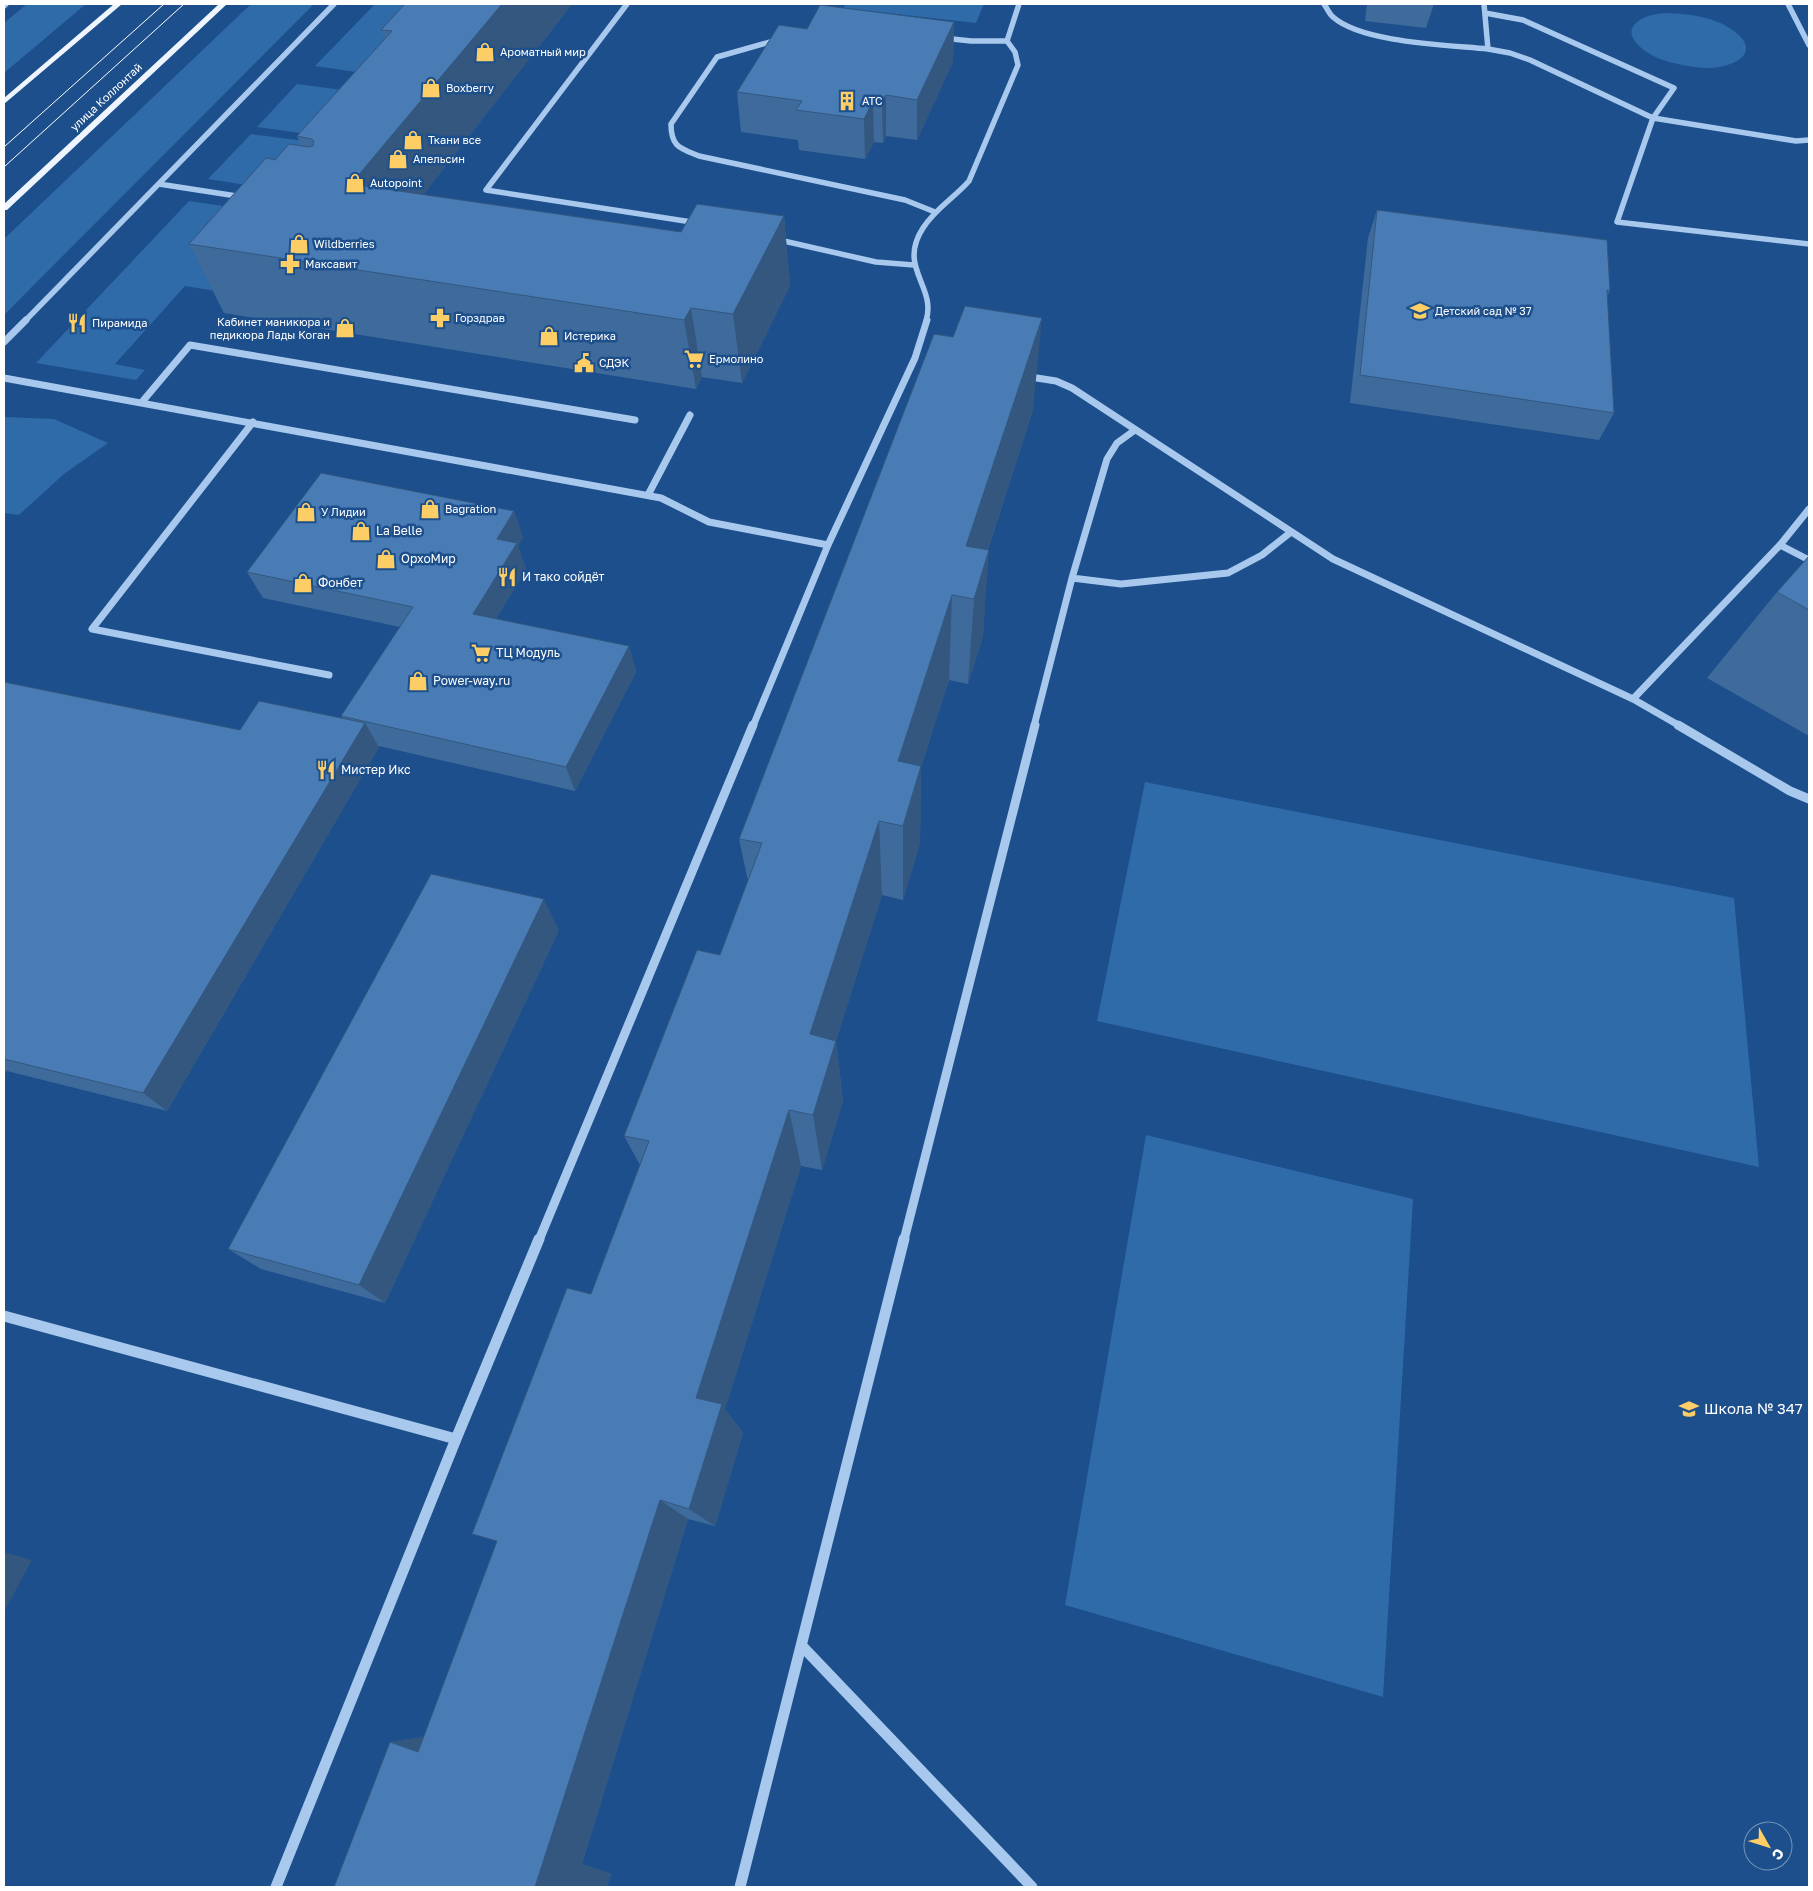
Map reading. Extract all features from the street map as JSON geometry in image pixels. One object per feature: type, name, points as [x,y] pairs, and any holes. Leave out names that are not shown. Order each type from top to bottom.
[{"type":"main road","points":[[4,102],[118,4]]},
{"type":"main road","name":"улица Коллонтай","points":[[4,208],[223,4]]},
{"type":"street","points":[[4,342],[334,4]]},
{"type":"street","points":[[627,4],[486,190],[705,224]]},
{"type":"street","points":[[1007,41],[1019,4]]},
{"type":"street","points":[[1324,4],[1332,18],[1352,28],[1375,36],[1510,53],[1530,60],[1653,118],[1796,141],[1809,140]]},
{"type":"street","points":[[1484,4],[1488,49]]},
{"type":"street","points":[[1788,4],[1809,45]]},
{"type":"street","points":[[1486,13],[1523,20],[1674,88],[1653,118]]},
{"type":"street","points":[[934,37],[971,41],[1007,41]]},
{"type":"street","points":[[784,38],[717,57],[672,124],[671,137],[680,148],[699,156],[905,200],[935,212]]},
{"type":"street","points":[[276,1887],[456,1439],[828,545],[920,359],[929,312],[924,286],[914,265],[914,248],[922,229],[935,212],[956,196],[969,181],[1018,66],[1015,52],[1007,41]]},
{"type":"street","points":[[159,184],[252,198]]},
{"type":"street","points":[[763,237],[876,262],[914,265]]},
{"type":"street","points":[[142,402],[190,345],[635,420]]},
{"type":"street","points":[[4,378],[648,495],[661,498],[709,522],[828,545]]},
{"type":"street","points":[[648,495],[690,415]]},
{"type":"street","points":[[254,422],[92,628],[329,675]]},
{"type":"street","points":[[740,1887],[1072,578],[1107,459],[1117,443],[1135,430]]},
{"type":"street","points":[[1633,699],[1780,545],[1809,509]]},
{"type":"street","points":[[1072,578],[1121,584],[1228,573],[1262,555],[1292,532]]},
{"type":"street","points":[[1780,545],[1809,560]]},
{"type":"street","points":[[4,1316],[456,1439]]},
{"type":"street","points":[[802,1646],[1032,1887]]},
{"type":"lane","points":[[1653,118],[1618,222],[1809,244]]},
{"type":"lane","points":[[1018,375],[1056,381],[1072,388],[1333,560],[1633,699],[1790,791],[1809,798]]},
{"type":"shaded area","points":[[27,4],[86,4],[4,73],[4,23]]},
{"type":"shaded area","points":[[251,4],[314,4],[4,315],[4,239]]},
{"type":"shaded area","points":[[375,4],[469,4],[404,79],[315,66]]},
{"type":"shaded area","points":[[846,4],[984,4],[976,23],[843,8]]},
{"type":"shaded area","points":[[1665,13],[1700,16],[1716,21],[1731,29],[1741,38],[1746,45],[1745,52],[1741,58],[1734,62],[1715,68],[1682,65],[1654,56],[1636,43],[1631,31],[1634,25],[1643,18]]},
{"type":"shaded area","points":[[297,84],[388,96],[350,140],[257,127]]},
{"type":"shaded area","points":[[251,134],[344,146],[303,194],[208,179]]},
{"type":"shaded area","points":[[189,201],[284,215],[216,291],[185,286],[115,364],[145,370],[136,380],[36,363]]},
{"type":"shaded area","points":[[5,417],[54,419],[108,443],[64,474],[19,515],[4,513]]},
{"type":"shaded area","points":[[1145,782],[1734,898],[1759,1167],[1097,1021]]},
{"type":"shaded area","points":[[1146,1135],[1413,1199],[1383,1697],[1065,1605]]},
{"type":"building","points":[[405,4],[502,4],[351,184],[681,232],[697,204],[784,216],[733,314],[691,308],[684,320],[189,244],[266,158],[275,160],[289,144],[313,146],[314,141],[312,139],[297,136],[392,31],[381,30]]},
{"type":"building","points":[[820,5],[954,22],[917,100],[886,95],[882,102],[873,101],[864,119],[796,110],[802,101],[737,92],[779,25],[807,29]]},
{"type":"building","points":[[1377,210],[1607,240],[1610,291],[1607,290],[1614,413],[1360,375]]},
{"type":"building","points":[[965,306],[1042,318],[966,546],[989,550],[974,599],[952,595],[898,761],[921,766],[903,826],[879,821],[810,1034],[836,1041],[813,1115],[789,1110],[696,1398],[722,1404],[689,1509],[660,1500],[535,1887],[334,1887],[390,1742],[418,1752],[497,1541],[472,1534],[567,1288],[591,1294],[649,1141],[624,1136],[697,950],[720,955],[762,843],[739,839],[934,334],[953,337]]},
{"type":"building","name":"ТЦ Модуль","points":[[321,473],[514,511],[497,539],[517,543],[473,614],[629,646],[566,767],[341,716],[413,607],[247,572]]},
{"type":"building","points":[[1809,556],[1809,610],[1777,592]]},
{"type":"building","points":[[4,682],[240,730],[259,701],[365,723],[143,1093],[4,1059]]},
{"type":"building","points":[[431,874],[544,899],[359,1285],[228,1249]]},
{"type":"tram line","points":[[4,147],[164,4]]},
{"type":"tram line","points":[[4,167],[184,4]]},
{"type":"place","name":"Ароматный мир","points":[[485,52]]},
{"type":"place","name":"Boxberry","points":[[431,88]]},
{"type":"place","name":"АТС","points":[[847,101]]},
{"type":"place","name":"Ткани все","points":[[413,140]]},
{"type":"place","name":"Апельсин","points":[[398,159]]},
{"type":"place","name":"Autopoint","points":[[355,183]]},
{"type":"place","name":"Wildberries","points":[[299,244]]},
{"type":"place","name":"Максавит","points":[[290,264]]},
{"type":"place","name":"Детский сад № 37","points":[[1420,311]]},
{"type":"place","name":"Горздрав","points":[[440,318]]},
{"type":"place","name":"Пирамида","points":[[77,323]]},
{"type":"place","name":"Кабинет маникюра и педикюра Лады Коган","points":[[345,328]]},
{"type":"place","name":"Истерика","points":[[549,336]]},
{"type":"place","name":"Ермолино","points":[[694,359]]},
{"type":"place","name":"СДЭК","points":[[584,363]]},
{"type":"place","name":"Bagration","points":[[430,509]]},
{"type":"place","name":"У Лидии","points":[[306,512]]},
{"type":"place","name":"La Belle","points":[[361,531]]},
{"type":"place","name":"ОрхоМир","points":[[386,559]]},
{"type":"place","name":"И тако сойдёт","points":[[507,577]]},
{"type":"place","name":"Фонбет","points":[[303,583]]},
{"type":"place","name":"ТЦ Модуль","points":[[481,653]]},
{"type":"place","name":"Power-way.ru","points":[[418,681]]},
{"type":"place","name":"Мистер Икс","points":[[326,770]]},
{"type":"place","name":"Школа № 347","points":[[1689,1409]]}]
